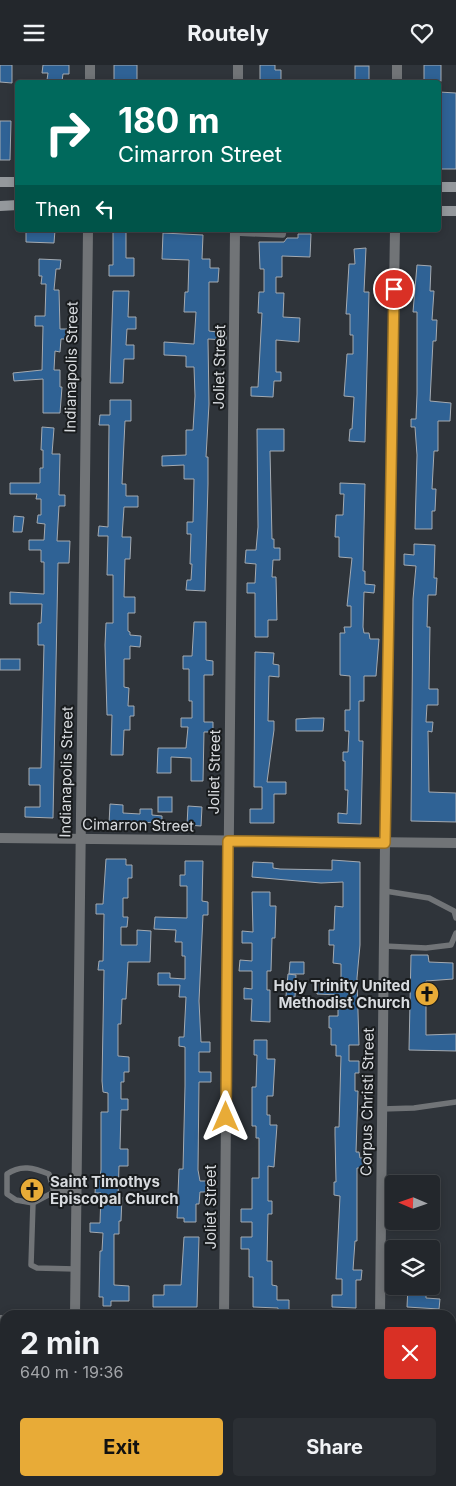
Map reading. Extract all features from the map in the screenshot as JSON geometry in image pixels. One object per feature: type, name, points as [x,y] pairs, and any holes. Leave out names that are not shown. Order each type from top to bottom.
[{"type":"main road","points":[[0,182],[15,183]]},
{"type":"main road","points":[[441,187],[456,187]]},
{"type":"main road","points":[[0,206],[15,205]]},
{"type":"main road","points":[[441,211],[456,211]]},
{"type":"street","points":[[90,65],[90,80]]},
{"type":"street","points":[[238,65],[238,80]]},
{"type":"street","points":[[397,65],[397,80]]},
{"type":"street","name":"Indianapolis Street","points":[[75,1310],[88,232]]},
{"type":"street","name":"Joliet Street","points":[[224,1310],[235,232]]},
{"type":"street","name":"Corpus Christi Street","points":[[380,1310],[385,843],[395,232]]},
{"type":"street","name":"Cimarron Street","points":[[0,838],[456,843]]},
{"type":"lane","points":[[235,232],[283,235],[284,232]]},
{"type":"lane","points":[[385,891],[429,898],[454,911],[456,918]]},
{"type":"lane","points":[[384,945],[426,949],[451,945],[456,933]]},
{"type":"lane","points":[[382,1109],[414,1108],[456,1102]]},
{"type":"lane","points":[[54,1192],[49,1174],[35,1168],[17,1167],[7,1174],[7,1194],[16,1200],[32,1203],[54,1192],[76,1191]]},
{"type":"lane","points":[[32,1203],[31,1265],[37,1268],[76,1269]]},
{"type":"building","points":[[0,65],[12,65],[12,83],[0,82]]},
{"type":"building","points":[[43,65],[69,65],[69,74],[63,74],[62,80],[47,80],[48,73],[42,73]]},
{"type":"building","points":[[114,65],[137,65],[137,80],[114,80]]},
{"type":"building","points":[[260,65],[275,65],[275,70],[281,70],[281,80],[260,80]]},
{"type":"building","points":[[424,65],[441,65],[441,80],[424,80]]},
{"type":"building","points":[[355,66],[369,66],[369,80],[355,80]]},
{"type":"building","points":[[441,92],[456,93],[456,169],[441,169]]},
{"type":"building","points":[[0,121],[11,121],[10,160],[0,160]]},
{"type":"building","points":[[26,232],[55,232],[54,243],[26,242]]},
{"type":"building","points":[[113,232],[126,232],[126,258],[134,258],[134,276],[109,276],[109,265],[113,265]]},
{"type":"building","points":[[163,233],[203,235],[202,259],[210,259],[210,268],[219,268],[218,282],[209,282],[209,331],[226,333],[226,340],[208,339],[209,404],[206,457],[208,457],[208,484],[205,591],[186,590],[187,580],[191,580],[191,534],[187,534],[187,522],[193,522],[194,479],[184,479],[184,465],[162,466],[162,456],[186,455],[186,430],[193,430],[195,396],[194,367],[186,367],[186,356],[164,355],[164,342],[194,344],[196,312],[184,312],[185,292],[188,292],[189,260],[162,259]]},
{"type":"building","points":[[298,234],[311,234],[310,257],[282,256],[282,277],[276,277],[276,293],[284,293],[283,317],[300,318],[299,342],[276,340],[276,372],[281,372],[281,381],[274,381],[273,397],[251,396],[251,387],[258,387],[262,313],[258,313],[259,292],[264,292],[264,269],[260,269],[259,242],[284,242],[287,238],[298,238]]},
{"type":"building","points":[[366,248],[364,292],[369,292],[365,442],[349,441],[350,429],[352,429],[354,397],[344,396],[347,354],[353,354],[353,335],[350,335],[350,314],[346,314],[349,264],[355,264],[354,249]]},
{"type":"building","points":[[39,259],[61,260],[60,269],[56,269],[54,290],[59,290],[60,329],[67,329],[66,339],[61,339],[60,352],[55,351],[54,370],[60,370],[60,387],[62,387],[60,413],[43,413],[43,379],[14,381],[13,373],[42,370],[43,326],[35,326],[35,316],[45,316],[46,284],[41,284],[42,276],[39,276]]},
{"type":"building","points":[[417,265],[431,266],[430,291],[434,291],[432,320],[437,320],[436,341],[433,341],[430,401],[451,403],[450,421],[438,421],[438,451],[434,451],[432,489],[436,489],[435,511],[432,511],[432,529],[415,529],[417,455],[415,427],[411,427],[411,419],[416,419],[417,394],[417,312],[413,312]]},
{"type":"building","points":[[113,291],[129,291],[128,317],[136,317],[136,329],[127,329],[126,345],[134,345],[134,359],[124,359],[123,383],[110,383]]},
{"type":"building","points":[[110,400],[131,400],[131,421],[125,421],[122,484],[126,484],[126,496],[138,496],[138,507],[124,507],[122,537],[131,537],[130,559],[125,559],[124,597],[135,597],[135,613],[128,613],[128,631],[130,635],[141,636],[140,647],[130,646],[130,659],[124,659],[124,687],[129,688],[128,706],[134,706],[134,716],[130,716],[130,730],[124,730],[123,755],[111,755],[112,715],[107,715],[105,645],[106,623],[113,623],[113,575],[107,575],[108,536],[98,536],[99,526],[108,527],[109,425],[99,425],[100,415],[110,415]]},
{"type":"building","points":[[42,427],[54,428],[52,454],[60,454],[59,495],[65,495],[65,506],[59,506],[57,541],[70,541],[69,563],[58,563],[53,818],[25,817],[25,807],[40,807],[40,785],[29,785],[29,768],[41,768],[44,645],[38,645],[38,623],[41,623],[42,604],[10,604],[10,592],[44,594],[44,562],[41,562],[41,550],[29,550],[29,540],[44,540],[45,524],[37,523],[38,515],[41,515],[41,499],[36,499],[37,494],[10,494],[10,483],[40,483],[40,468],[43,468],[43,450],[41,450]]},
{"type":"building","points":[[257,429],[284,429],[284,451],[270,451],[272,539],[274,539],[274,548],[280,548],[280,560],[273,560],[272,577],[276,577],[277,620],[268,620],[268,637],[255,637],[255,593],[247,593],[247,583],[255,583],[256,564],[245,563],[246,550],[256,550],[258,527]]},
{"type":"building","points":[[340,483],[365,484],[363,571],[365,571],[365,584],[375,585],[374,593],[364,592],[363,627],[364,633],[369,633],[370,639],[379,639],[376,676],[364,676],[364,701],[359,701],[359,741],[363,741],[361,824],[338,823],[338,813],[347,814],[348,790],[345,790],[345,761],[343,761],[343,752],[348,752],[349,731],[345,731],[345,710],[350,710],[350,676],[340,675],[340,633],[345,633],[344,627],[351,627],[351,606],[347,606],[352,558],[339,557],[339,537],[335,537],[336,515],[343,515],[344,494],[340,494]]},
{"type":"building","points":[[14,516],[24,517],[22,532],[13,532]]},
{"type":"building","points":[[414,544],[435,545],[434,578],[437,578],[436,595],[428,595],[427,627],[430,627],[429,689],[438,689],[438,705],[427,705],[426,722],[433,722],[432,732],[428,731],[429,792],[456,793],[456,822],[411,821],[413,599],[416,566],[404,565],[404,554],[414,555]]},
{"type":"building","points":[[194,622],[206,622],[206,660],[213,661],[213,675],[204,675],[204,722],[213,722],[213,732],[204,732],[203,781],[191,781],[191,758],[171,757],[171,773],[157,773],[158,748],[186,748],[188,727],[181,727],[181,718],[192,718],[192,701],[189,701],[189,669],[183,669],[183,656],[192,656]]},
{"type":"building","points":[[255,652],[274,653],[273,664],[279,665],[279,677],[269,676],[268,721],[274,721],[274,730],[267,782],[286,782],[286,794],[274,794],[274,823],[250,823],[250,809],[262,809],[262,787],[254,787]]},
{"type":"building","points":[[0,659],[20,659],[20,670],[0,670]]},
{"type":"building","points":[[324,718],[323,731],[296,731],[296,719]]},
{"type":"building","points":[[158,797],[172,797],[172,812],[158,812]]},
{"type":"building","points":[[110,804],[123,805],[123,813],[140,814],[140,809],[152,809],[152,815],[162,816],[162,822],[109,824]]},
{"type":"building","points":[[188,806],[202,807],[201,826],[187,825]]},
{"type":"building","points":[[106,859],[126,859],[126,865],[132,865],[132,878],[128,878],[128,898],[123,898],[123,917],[128,917],[127,927],[121,927],[121,945],[137,945],[137,930],[151,931],[150,962],[128,962],[126,999],[122,999],[121,1024],[118,1024],[118,1056],[129,1057],[129,1072],[124,1072],[124,1082],[121,1082],[121,1099],[128,1099],[128,1110],[121,1110],[120,1149],[128,1149],[128,1166],[119,1166],[118,1197],[122,1197],[121,1221],[119,1221],[119,1234],[114,1234],[114,1285],[129,1286],[129,1301],[111,1301],[111,1306],[103,1306],[103,1297],[99,1297],[100,1251],[102,1251],[103,1233],[90,1232],[90,1223],[100,1223],[101,1193],[95,1193],[96,1177],[100,1177],[101,1170],[101,1112],[108,1112],[108,1093],[103,1092],[102,1081],[104,970],[98,970],[99,961],[103,961],[104,914],[96,914],[96,904],[103,904]]},
{"type":"building","points":[[332,860],[360,862],[360,945],[357,978],[359,1045],[349,1045],[349,1061],[359,1061],[359,1073],[355,1073],[355,1091],[358,1091],[356,1152],[359,1152],[360,1158],[366,1158],[366,1168],[357,1168],[357,1241],[355,1241],[353,1270],[362,1270],[361,1280],[356,1280],[356,1308],[332,1307],[332,1295],[342,1295],[342,1279],[336,1279],[340,1196],[334,1195],[334,1182],[336,1182],[335,1127],[339,1127],[341,1056],[336,1056],[336,1045],[331,1045],[331,1028],[329,1028],[329,1016],[338,1016],[338,995],[317,994],[318,983],[341,985],[341,964],[333,963],[334,945],[329,945],[329,930],[334,930],[335,906],[343,907],[343,882],[321,883],[252,877],[253,862],[273,863],[273,868],[280,869],[332,870]]},
{"type":"building","points":[[185,861],[203,861],[202,901],[208,902],[208,915],[203,915],[199,1001],[201,1042],[210,1042],[210,1052],[199,1052],[199,1072],[211,1072],[211,1082],[199,1082],[198,1170],[200,1181],[210,1181],[210,1192],[200,1192],[199,1204],[196,1204],[196,1222],[184,1222],[184,1218],[177,1218],[179,1169],[183,1169],[185,1086],[185,1047],[179,1046],[179,1037],[184,1037],[186,997],[179,997],[180,985],[158,985],[158,973],[170,973],[170,978],[185,979],[185,956],[182,956],[182,942],[175,942],[176,930],[154,929],[155,917],[187,918],[187,886],[180,886],[180,875],[185,875]]},
{"type":"building","points":[[252,892],[270,892],[270,906],[276,906],[275,938],[272,938],[271,971],[267,971],[267,990],[270,990],[270,1022],[251,1021],[252,999],[244,999],[244,988],[252,989],[252,971],[239,971],[240,960],[252,961],[252,943],[242,943],[242,931],[253,932]]},
{"type":"building","points":[[411,955],[428,955],[429,962],[453,963],[453,979],[426,981],[426,1035],[456,1034],[456,1051],[409,1050]]},
{"type":"building","points":[[290,962],[304,962],[304,974],[289,974]]},
{"type":"building","points":[[288,974],[296,975],[295,997],[286,996]]},
{"type":"building","points":[[254,1040],[267,1040],[267,1059],[275,1059],[273,1096],[267,1096],[267,1115],[270,1115],[270,1125],[277,1125],[274,1167],[268,1166],[268,1201],[272,1201],[272,1214],[268,1214],[267,1261],[272,1261],[272,1285],[277,1286],[277,1300],[289,1300],[289,1310],[253,1307],[253,1277],[249,1277],[249,1249],[241,1249],[241,1237],[252,1237],[252,1222],[241,1222],[241,1209],[252,1209],[252,1178],[259,1178],[259,1138],[256,1138],[256,1126],[252,1126],[252,1087],[256,1087],[257,1055],[254,1055]]},
{"type":"building","points":[[184,1237],[199,1237],[197,1307],[153,1307],[153,1295],[164,1295],[164,1285],[181,1285]]},
{"type":"building","points":[[408,1295],[426,1295],[426,1298],[440,1299],[439,1309],[407,1307]]},
{"type":"place","name":"Holy Trinity United Methodist Church","points":[[427,994]]},
{"type":"place","name":"Saint Timothys Episcopal Church","points":[[32,1190]]},
{"type":"route","points":[[226,1117],[228,841],[385,843],[394,289]]}]
